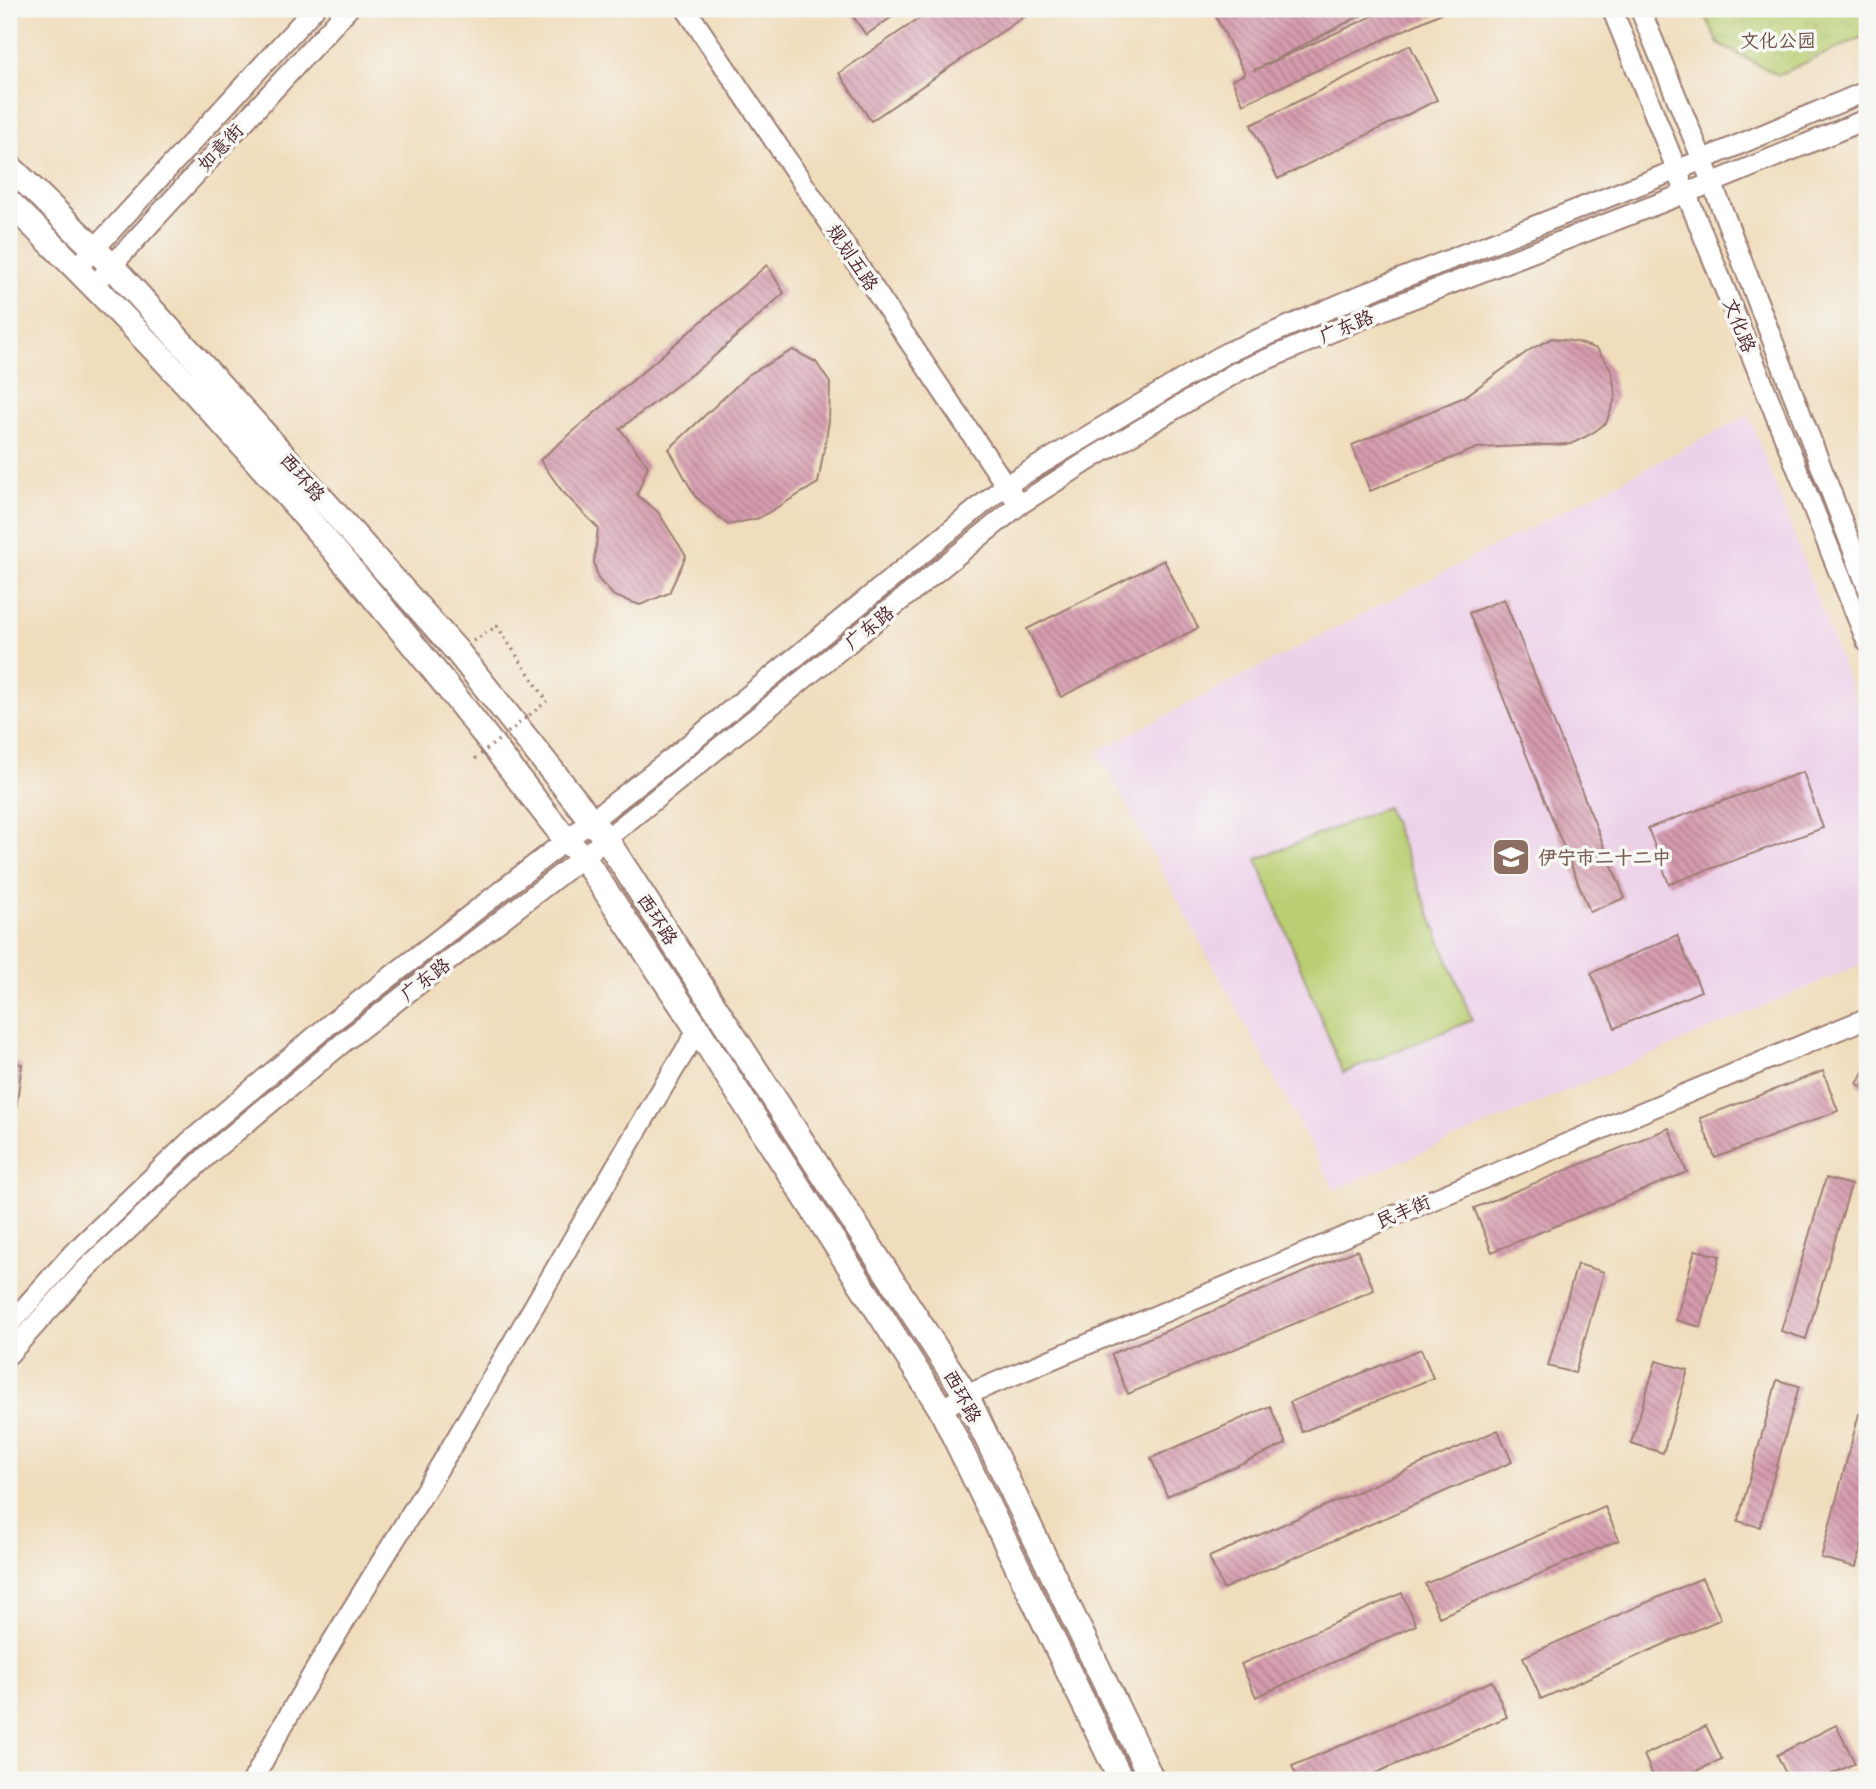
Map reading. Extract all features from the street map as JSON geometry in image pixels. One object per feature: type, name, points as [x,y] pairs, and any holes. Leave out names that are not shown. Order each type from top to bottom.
[{"type":"main road","name":"西环路","points":[[9,166],[103,257],[457,651],[599,830],[965,1395],[1152,1780]]},
{"type":"main road","name":"西环路","points":[[9,202],[85,276],[244,447],[434,670],[575,849],[698,1030],[941,1409],[1121,1780]]},
{"type":"street","name":"如意街","points":[[103,257],[314,9]]},
{"type":"street","name":"如意街","points":[[85,276],[348,9]]},
{"type":"street","name":"规划五路","points":[[686,9],[1019,505]]},
{"type":"street","name":"文化路","points":[[1612,9],[1867,642]]},
{"type":"street","name":"文化路","points":[[1640,9],[1712,183],[1867,586]]},
{"type":"street","name":"广东路","points":[[599,830],[673,758],[1006,485],[1226,353],[1380,287],[1702,160],[1867,91]]},
{"type":"street","name":"广东路","points":[[9,1354],[86,1269],[209,1154],[575,849],[1019,505],[1237,372],[1388,308],[1712,183],[1867,119]]},
{"type":"street","name":"广东路","points":[[9,1325],[74,1254],[189,1142],[331,1023],[575,849]]},
{"type":"street","name":"民丰街","points":[[941,1409],[965,1395],[1867,1018]]},
{"type":"street","points":[[253,1780],[291,1709],[437,1471],[621,1155],[698,1030]]},
{"type":"path","points":[[475,759],[547,701],[496,626]]},
{"type":"shaded area","name":"伊宁市二十二中","points":[[1749,415],[1867,731],[1867,962],[1335,1190],[1097,751]]},
{"type":"green space","name":"文化公园","points":[[1703,9],[1867,9],[1867,35],[1778,75],[1718,44]]},
{"type":"green space","points":[[1387,807],[1472,1020],[1343,1073],[1257,859]]},
{"type":"building","points":[[848,9],[903,9],[866,35]]},
{"type":"building","points":[[933,9],[1035,9],[871,121],[839,73]]},
{"type":"building","points":[[1223,9],[1373,9],[1253,71],[1388,9],[1450,9],[1243,104],[1232,80],[1245,74],[1214,13]]},
{"type":"building","points":[[1410,45],[1437,100],[1278,179],[1251,125]]},
{"type":"building","points":[[767,265],[784,293],[710,360],[620,429],[648,466],[637,495],[658,512],[686,556],[669,593],[640,605],[614,596],[598,579],[594,562],[598,528],[562,491],[540,460]]},
{"type":"building","points":[[1552,338],[1597,349],[1611,369],[1616,396],[1606,423],[1571,444],[1477,448],[1370,491],[1352,445],[1464,397],[1531,349]]},
{"type":"building","points":[[793,350],[816,362],[830,383],[829,421],[818,483],[759,518],[728,525],[695,496],[669,449],[748,375]]},
{"type":"building","points":[[1164,560],[1198,628],[1061,697],[1027,629]]},
{"type":"building","points":[[1504,599],[1625,898],[1590,912],[1469,613]]},
{"type":"building","points":[[1803,772],[1823,828],[1669,884],[1648,828]]},
{"type":"building","points":[[1677,935],[1701,991],[1615,1028],[1591,973]]},
{"type":"building","points":[[9,1062],[22,1064],[10,1154],[9,1154]]},
{"type":"building","points":[[1867,1064],[1867,1089],[1857,1084]]},
{"type":"building","points":[[1823,1071],[1838,1111],[1715,1158],[1700,1118]]},
{"type":"building","points":[[1669,1128],[1687,1172],[1492,1252],[1474,1208]]},
{"type":"building","points":[[1826,1178],[1851,1185],[1806,1339],[1781,1331]]},
{"type":"building","points":[[1357,1250],[1374,1290],[1128,1394],[1111,1354]]},
{"type":"building","points":[[1695,1250],[1720,1256],[1701,1327],[1676,1320]]},
{"type":"building","points":[[1577,1264],[1604,1272],[1575,1373],[1548,1366]]},
{"type":"building","points":[[1421,1349],[1433,1378],[1302,1432],[1290,1402]]},
{"type":"building","points":[[1656,1361],[1688,1370],[1663,1453],[1631,1443]]},
{"type":"building","points":[[1777,1380],[1799,1386],[1760,1527],[1738,1521]]},
{"type":"building","points":[[1270,1406],[1286,1444],[1167,1496],[1151,1458]]},
{"type":"building","points":[[1859,1414],[1867,1416],[1867,1524],[1856,1567],[1821,1558]]},
{"type":"building","points":[[1498,1430],[1512,1462],[1223,1589],[1209,1557]]},
{"type":"building","points":[[1605,1507],[1619,1540],[1439,1617],[1425,1584]]},
{"type":"building","points":[[1702,1578],[1721,1619],[1541,1699],[1523,1657]]},
{"type":"building","points":[[1402,1593],[1416,1625],[1256,1697],[1241,1664]]},
{"type":"building","points":[[1492,1681],[1507,1717],[1359,1780],[1298,1780],[1292,1766]]},
{"type":"building","points":[[1836,1725],[1855,1763],[1820,1780],[1789,1780],[1777,1755]]},
{"type":"building","points":[[1706,1726],[1722,1759],[1678,1780],[1655,1780],[1644,1755]]},
{"type":"place","name":"伊宁市二十二中","points":[[1511,857]]}]
